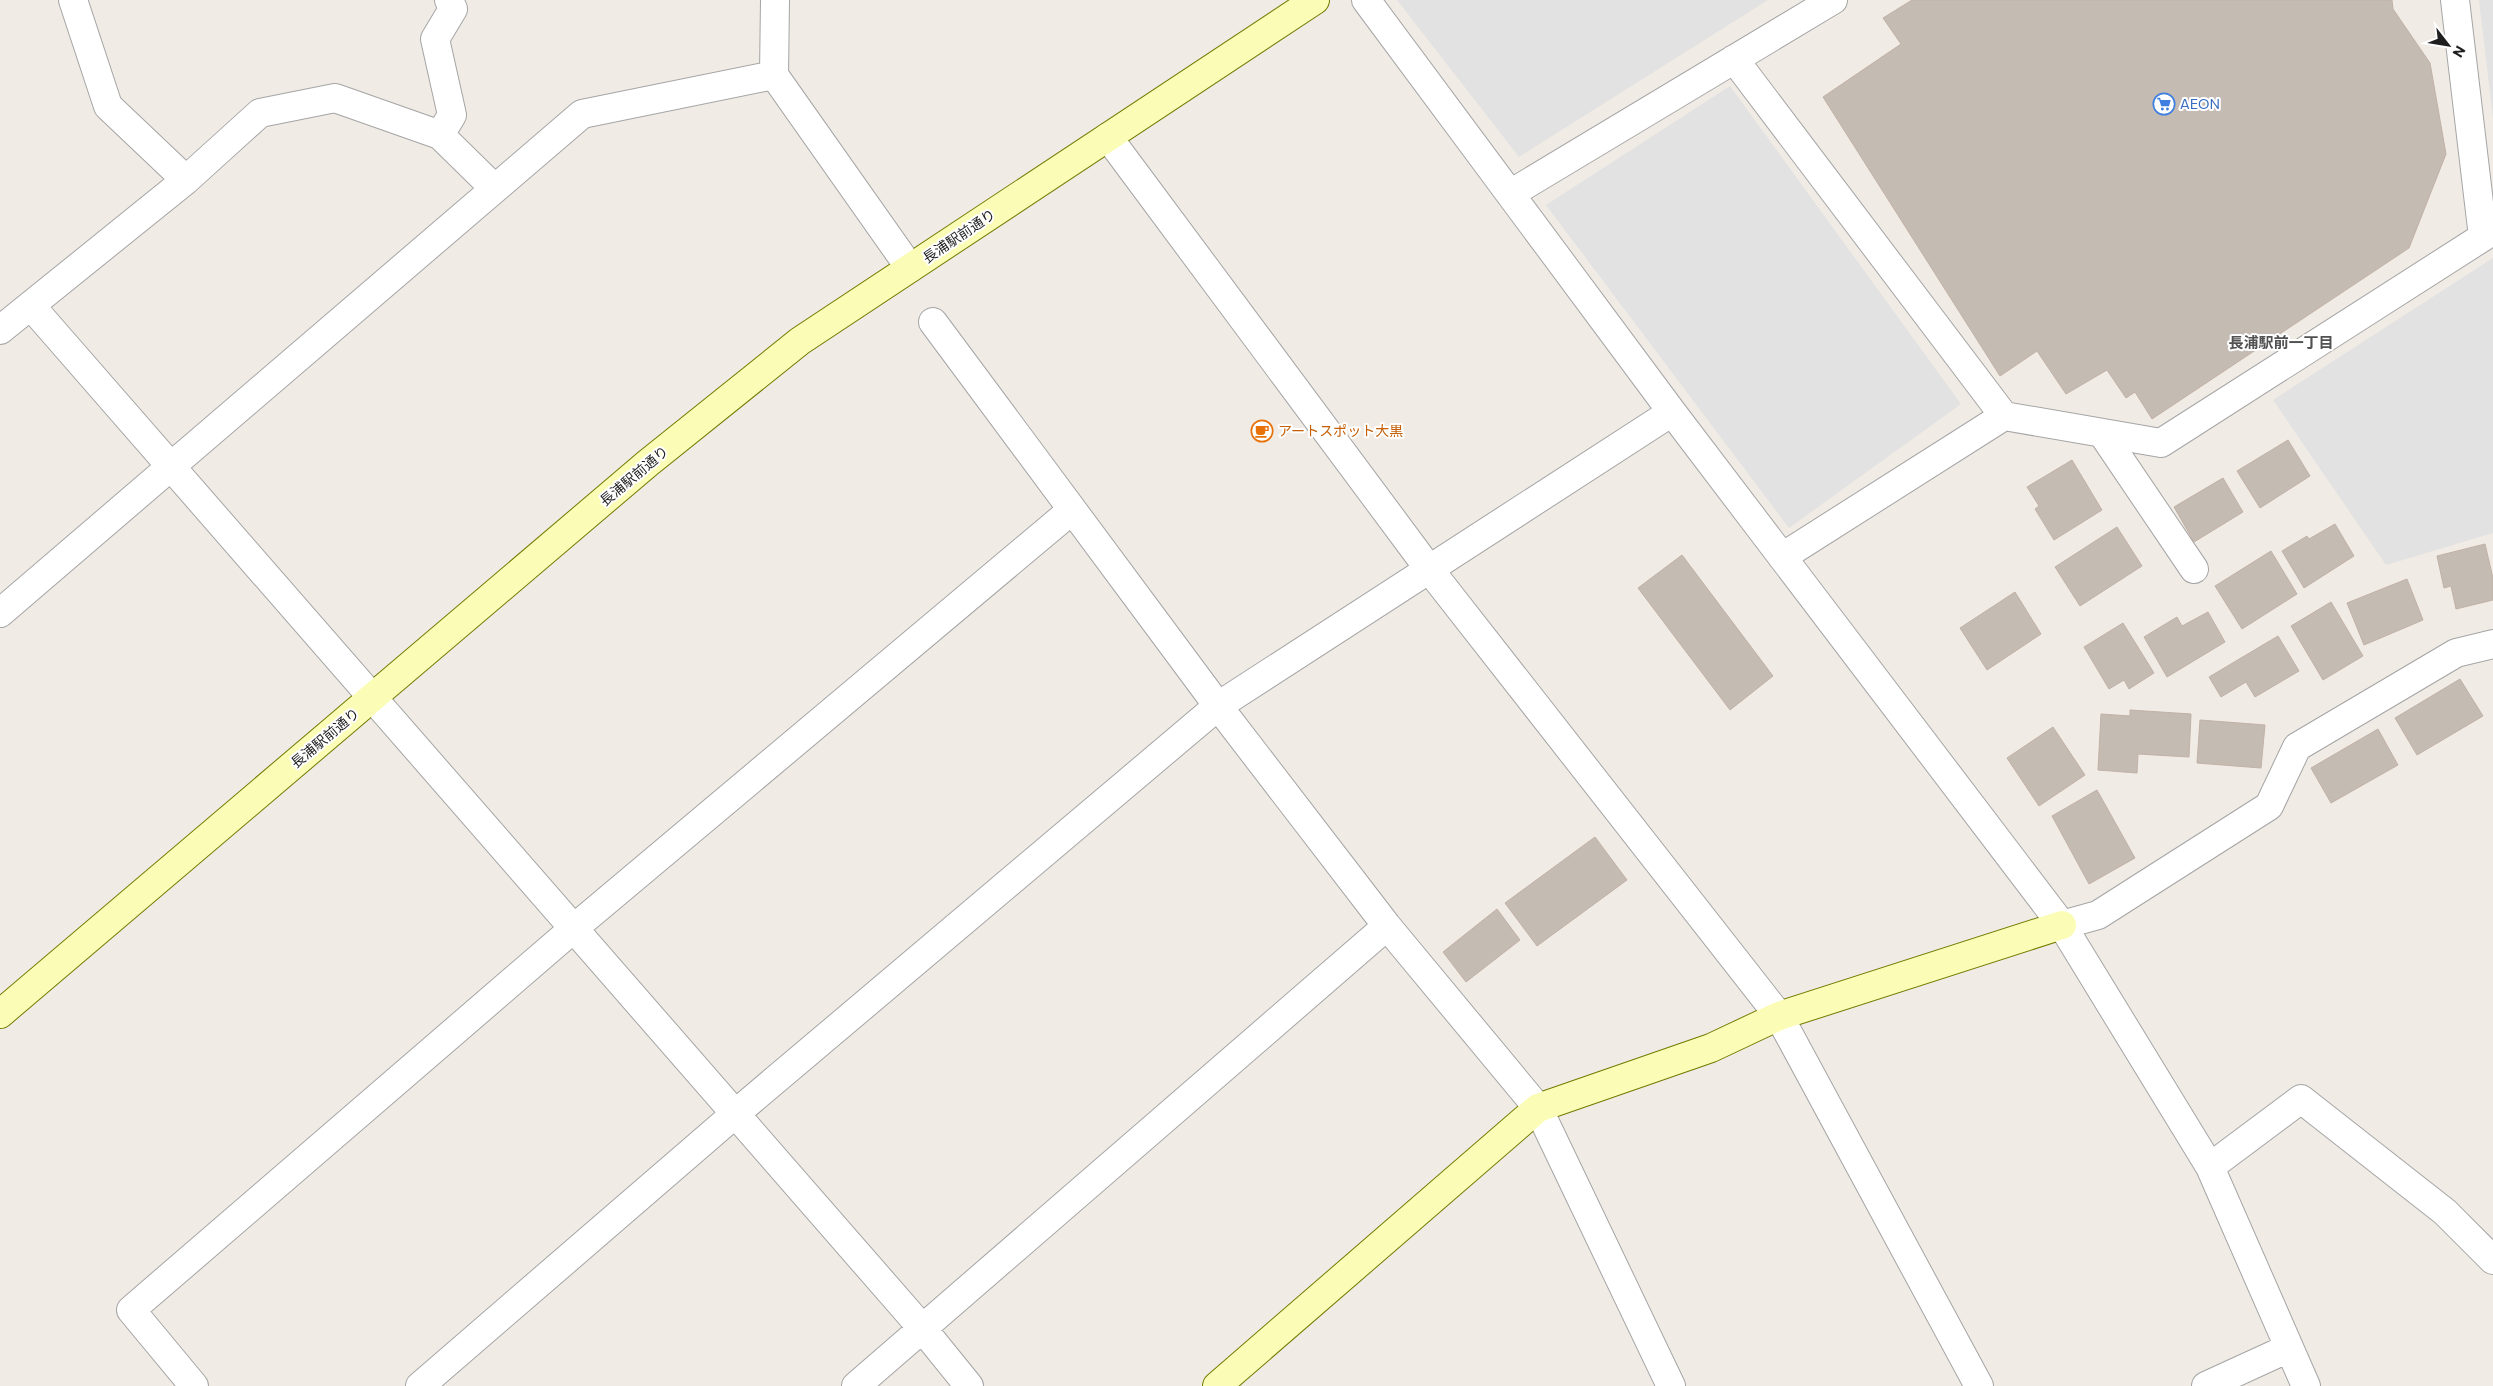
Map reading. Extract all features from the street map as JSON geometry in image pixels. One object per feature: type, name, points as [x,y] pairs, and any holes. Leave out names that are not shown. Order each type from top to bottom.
[{"type":"street","points":[[73,0],[108,106],[186,180]]},
{"type":"street","points":[[440,135],[452,115],[435,39],[453,9],[449,0]]},
{"type":"street","points":[[776,0],[774,75],[910,268]]},
{"type":"street","name":"長浦駅前通り","points":[[0,1014],[648,463],[800,341],[1314,0]]},
{"type":"street","points":[[1366,0],[1672,412],[2062,925],[2210,1167],[2306,1386]]},
{"type":"street","points":[[1510,194],[1734,58],[1834,0]]},
{"type":"street","points":[[1782,557],[2004,416],[2161,443],[2483,237],[2455,0]]},
{"type":"street","points":[[1734,58],[2004,416]]},
{"type":"street","points":[[0,613],[582,114],[774,75]]},
{"type":"street","points":[[0,330],[186,180],[260,113],[335,98],[440,135],[494,188]]},
{"type":"street","points":[[1108,137],[1429,569],[1780,1016],[1980,1386]]},
{"type":"street","points":[[31,306],[922,1328],[969,1386]]},
{"type":"street","points":[[933,322],[1218,706],[1387,926],[1538,1108],[1665,1383]]},
{"type":"street","points":[[420,1386],[735,1114],[1218,706],[1672,412]]},
{"type":"street","points":[[2102,433],[2194,569]]},
{"type":"street","points":[[194,1386],[131,1310],[573,929],[1072,510]]},
{"type":"street","points":[[1216,1386],[1538,1108],[1711,1048],[1780,1016],[2098,915],[2269,806],[2297,747],[2456,654],[2493,644]]},
{"type":"street","points":[[856,1386],[1387,926]]},
{"type":"street","points":[[2210,1167],[2301,1099],[2445,1212],[2493,1260]]},
{"type":"street","points":[[2206,1386],[2289,1348]]},
{"type":"shaded area","points":[[1397,0],[1768,0],[1519,157]]},
{"type":"shaded area","points":[[2479,0],[2493,0],[2493,118]]},
{"type":"shaded area","points":[[1730,86],[1961,404],[1789,528],[1546,205]]},
{"type":"shaded area","points":[[2493,258],[2493,533],[2386,565],[2273,400]]},
{"type":"building","points":[[1912,0],[2392,0],[2393,9],[2430,63],[2446,154],[2409,248],[2152,419],[2135,392],[2126,398],[2107,370],[2066,394],[2037,351],[2000,376],[1823,97],[1901,44],[1883,18]]},
{"type":"building","points":[[2288,440],[2310,476],[2260,508],[2237,471]]},
{"type":"building","points":[[2072,460],[2102,510],[2054,540],[2035,509],[2039,506],[2027,487]]},
{"type":"building","points":[[2223,478],[2243,512],[2194,542],[2174,507]]},
{"type":"building","points":[[2335,524],[2354,556],[2304,588],[2282,551],[2307,536],[2309,539]]},
{"type":"building","points":[[2117,527],[2142,566],[2080,606],[2055,567]]},
{"type":"building","points":[[2485,544],[2493,578],[2493,600],[2456,609],[2451,586],[2444,588],[2437,556]]},
{"type":"building","points":[[2271,551],[2297,594],[2242,629],[2215,586]]},
{"type":"building","points":[[1682,555],[1773,676],[1730,710],[1638,588]]},
{"type":"building","points":[[2407,579],[2423,620],[2364,645],[2347,603]]},
{"type":"building","points":[[2015,592],[2041,634],[1987,670],[1960,628]]},
{"type":"building","points":[[2331,602],[2363,656],[2323,680],[2291,626]]},
{"type":"building","points":[[2208,612],[2225,642],[2167,677],[2144,637],[2177,617],[2182,626]]},
{"type":"building","points":[[2123,623],[2154,673],[2129,689],[2124,680],[2109,689],[2084,647]]},
{"type":"building","points":[[2278,636],[2299,671],[2255,697],[2246,682],[2221,697],[2209,677]]},
{"type":"building","points":[[2460,679],[2483,716],[2417,755],[2395,718]]},
{"type":"building","points":[[2130,710],[2191,714],[2189,757],[2138,754],[2137,773],[2098,770],[2101,714],[2130,716]]},
{"type":"building","points":[[2200,720],[2265,725],[2261,768],[2197,763]]},
{"type":"building","points":[[2053,727],[2085,775],[2039,806],[2007,758]]},
{"type":"building","points":[[2378,729],[2398,765],[2331,803],[2311,768]]},
{"type":"building","points":[[2097,790],[2135,858],[2089,884],[2052,816]]},
{"type":"building","points":[[1595,837],[1627,880],[1537,946],[1505,903]]},
{"type":"building","points":[[1497,909],[1520,940],[1466,982],[1443,952]]},
{"type":"place","name":"AEON","points":[[2164,104]]},
{"type":"place","name":"アートスポット大黒","points":[[1262,431]]},
{"type":"district","name":"長浦駅前一丁目","points":[[2281,343]]}]
